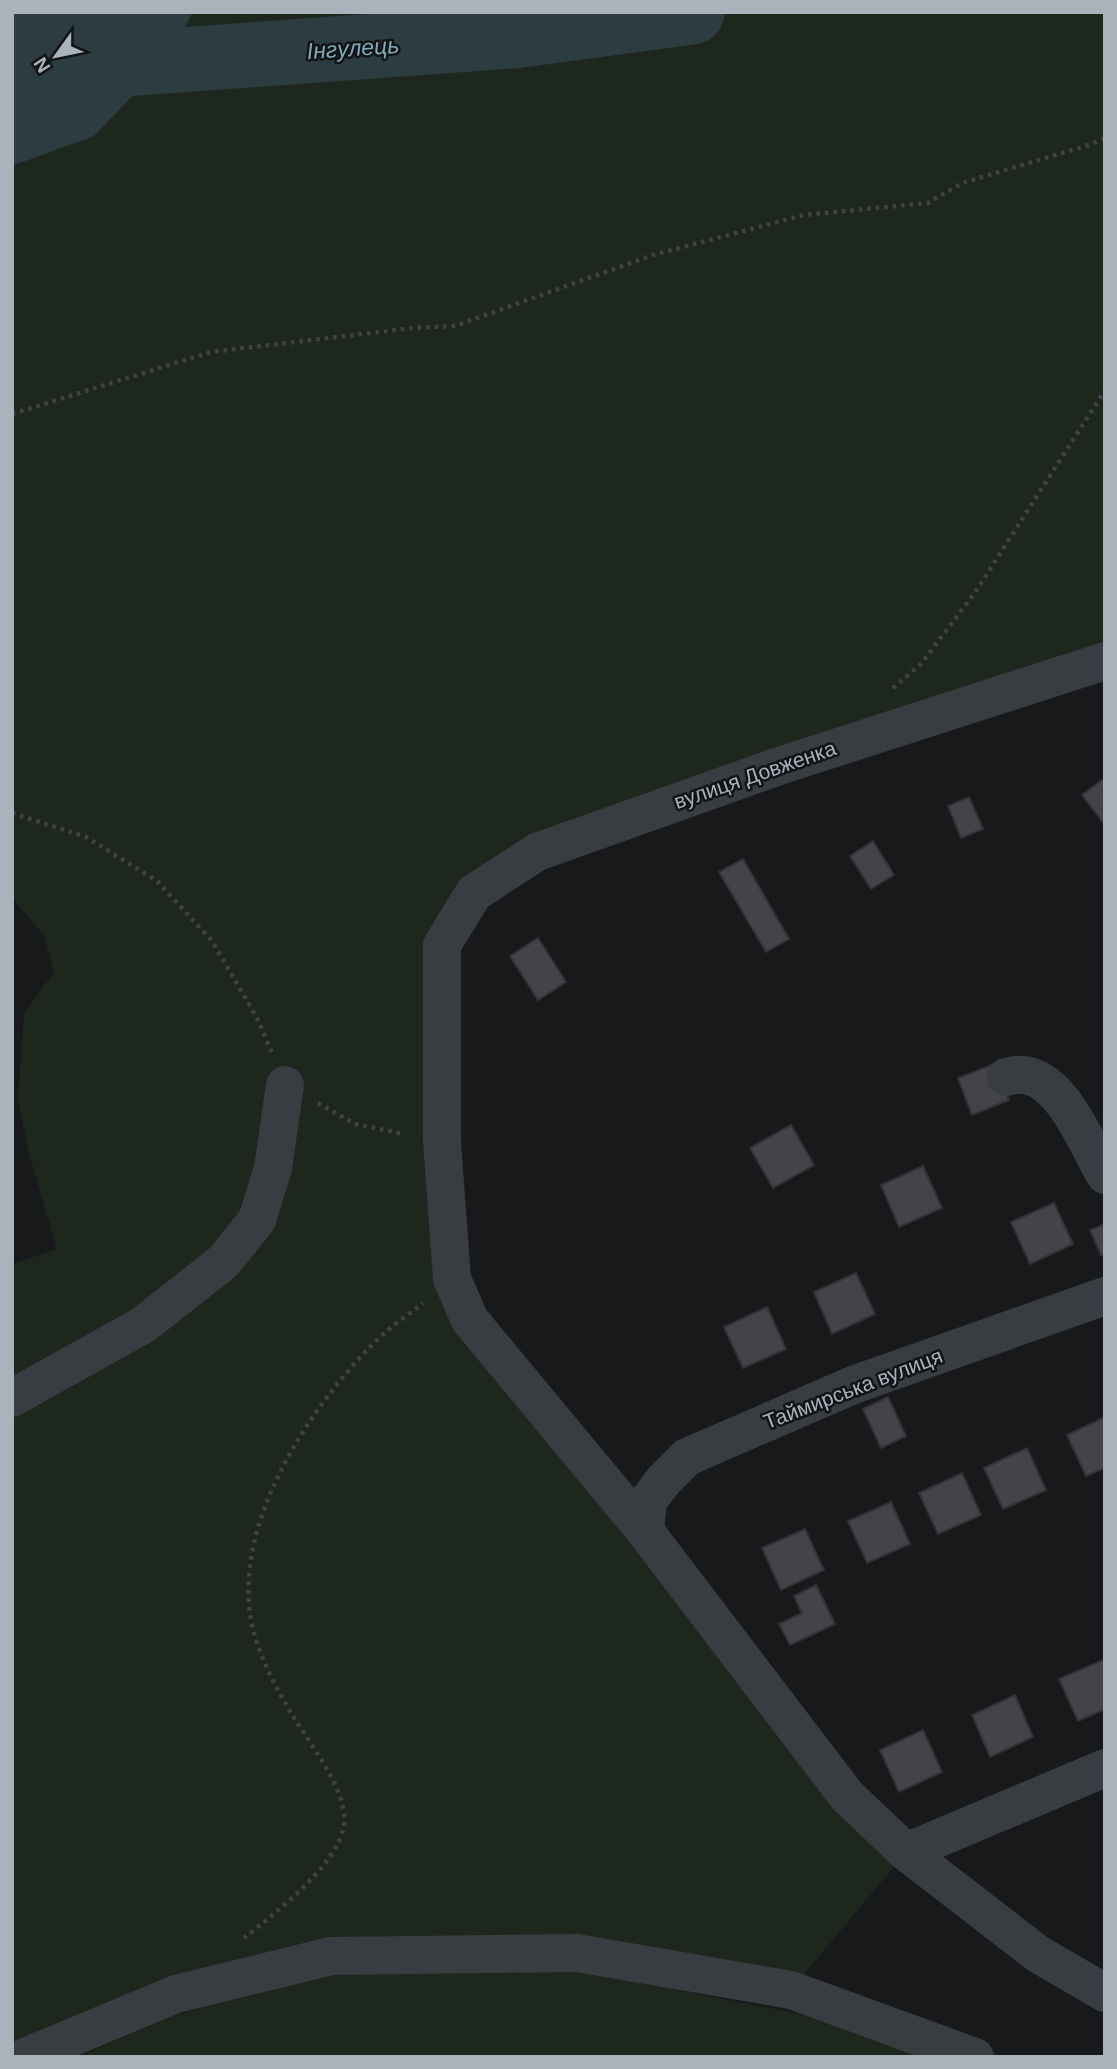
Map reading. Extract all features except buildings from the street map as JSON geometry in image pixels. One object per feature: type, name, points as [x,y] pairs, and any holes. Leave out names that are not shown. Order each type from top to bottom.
[{"type":"street","name":"вулиця Довженка","points":[[442,1141],[442,945],[474,893],[537,852],[779,766],[1105,661]]},
{"type":"street","points":[[1006,1077],[1023,1074],[1042,1081],[1056,1093],[1105,1175]]},
{"type":"street","points":[[12,1398],[143,1325],[223,1262],[257,1220],[273,1168],[285,1085]]},
{"type":"street","points":[[442,1141],[452,1279],[470,1320],[645,1531],[847,1796],[906,1852],[1038,1954],[1105,1993]]},
{"type":"street","name":"Таймирська вулиця","points":[[645,1531],[648,1501],[687,1457],[853,1385],[1105,1296]]},
{"type":"street","points":[[906,1852],[1105,1768]]},
{"type":"street","points":[[24,2057],[176,1994],[331,1956],[577,1954],[790,1990],[975,2057]]},
{"type":"path","points":[[12,414],[211,352],[412,328],[455,326],[653,256],[804,215],[928,203],[962,183],[1105,138]]},
{"type":"path","points":[[890,690],[921,663],[968,602],[1105,390]]},
{"type":"path","points":[[12,813],[86,837],[157,881],[212,941],[257,1018],[285,1085],[355,1124],[442,1141]]},
{"type":"path","points":[[236,1945],[325,1866],[344,1830],[344,1806],[331,1776],[284,1701],[261,1653],[251,1619],[248,1576],[256,1534],[270,1492],[300,1437],[341,1380],[371,1346],[452,1279]]},
{"type":"shaded area","points":[[12,12],[193,12],[166,61],[94,136],[12,166]]},
{"type":"shaded area","points":[[193,12],[1105,12],[1105,661],[537,852],[442,945],[452,1279],[906,1852],[791,1990],[577,1953],[331,1956],[12,2057],[12,1264],[57,1249],[28,1150],[18,1100],[24,1013],[54,972],[44,935],[12,898],[12,166],[18,165],[166,61]]},
{"type":"shaded area","points":[[331,1970],[578,1971],[792,2012],[949,2057],[78,2057],[172,2016]]},
{"type":"waterway","name":"Інгулець","points":[[12,72],[514,36],[692,12]]}]
